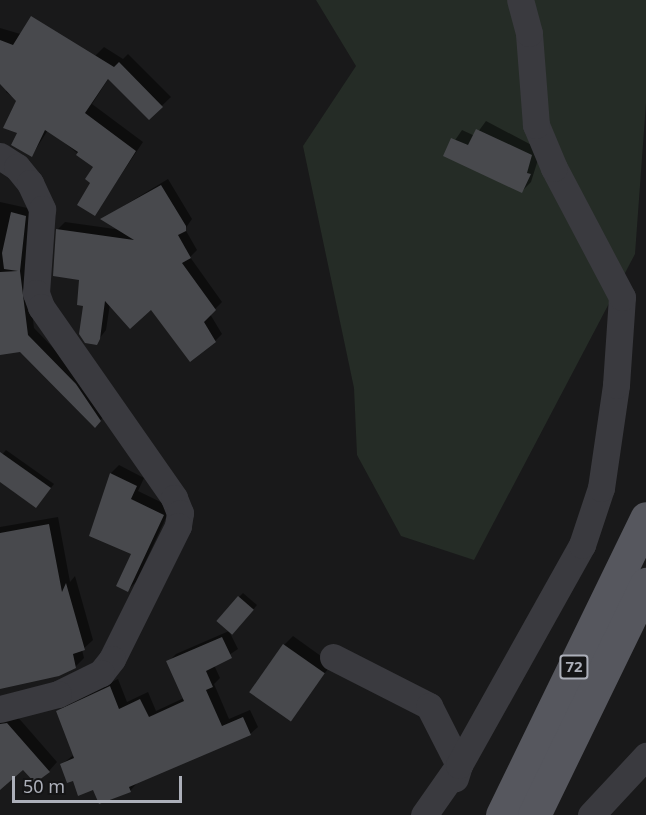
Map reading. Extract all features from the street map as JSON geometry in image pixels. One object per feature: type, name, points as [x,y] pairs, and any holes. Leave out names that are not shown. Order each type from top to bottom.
[{"type":"main road","name":"72","points":[[502,815],[646,518]]},
{"type":"main road","name":"72","points":[[534,815],[646,585]]},
{"type":"street","points":[[424,815],[459,765],[582,545],[601,488],[616,385],[622,297],[554,168],[536,125],[529,33],[520,0]]},
{"type":"street","points":[[0,156],[17,167],[30,183],[42,209],[36,293],[41,307],[174,498],[180,513],[178,526],[112,659],[100,673],[58,694],[0,709]]},
{"type":"street","points":[[333,657],[429,706],[459,765],[442,815]]},
{"type":"street","points":[[591,815],[646,756]]},
{"type":"shaded area","points":[[316,0],[646,0],[646,103],[635,254],[474,560],[401,536],[357,455],[354,388],[303,146],[356,66]]},
{"type":"building","points":[[31,16],[114,67],[119,62],[163,107],[149,120],[108,79],[85,113],[136,151],[95,216],[77,205],[90,183],[85,179],[93,167],[76,155],[78,152],[45,130],[32,157],[11,145],[17,133],[3,128],[16,101],[0,84],[0,40],[13,45]]},
{"type":"building","points":[[476,129],[532,155],[527,173],[531,174],[522,193],[443,156],[451,138],[468,145]]},
{"type":"building","points":[[161,185],[186,226],[186,231],[178,235],[191,258],[182,263],[216,310],[204,322],[216,342],[190,362],[151,310],[130,329],[105,301],[100,339],[97,345],[85,343],[79,334],[83,306],[77,305],[79,280],[53,276],[56,229],[134,240],[100,219]]},
{"type":"building","points":[[11,212],[26,216],[20,271],[28,335],[76,384],[101,421],[95,428],[20,352],[0,355],[0,272],[18,271],[4,269],[2,253]]},
{"type":"building","points":[[0,452],[51,488],[36,508],[0,482]]},
{"type":"building","points":[[110,473],[137,486],[131,499],[164,515],[128,592],[116,586],[131,554],[89,536]]},
{"type":"building","points":[[49,524],[62,592],[66,583],[85,650],[73,654],[76,668],[59,676],[0,689],[0,533]]},
{"type":"building","points":[[238,596],[254,610],[232,635],[216,621]]},
{"type":"building","points":[[222,637],[232,658],[206,671],[213,687],[206,690],[222,726],[243,717],[251,735],[129,787],[131,792],[99,804],[93,790],[78,796],[73,781],[67,783],[60,764],[74,758],[56,711],[110,686],[119,709],[140,699],[149,717],[184,701],[166,661]]},
{"type":"building","points":[[283,644],[325,673],[291,722],[249,692]]},
{"type":"building","points":[[7,723],[50,772],[35,783],[23,770],[0,790],[0,724]]}]
